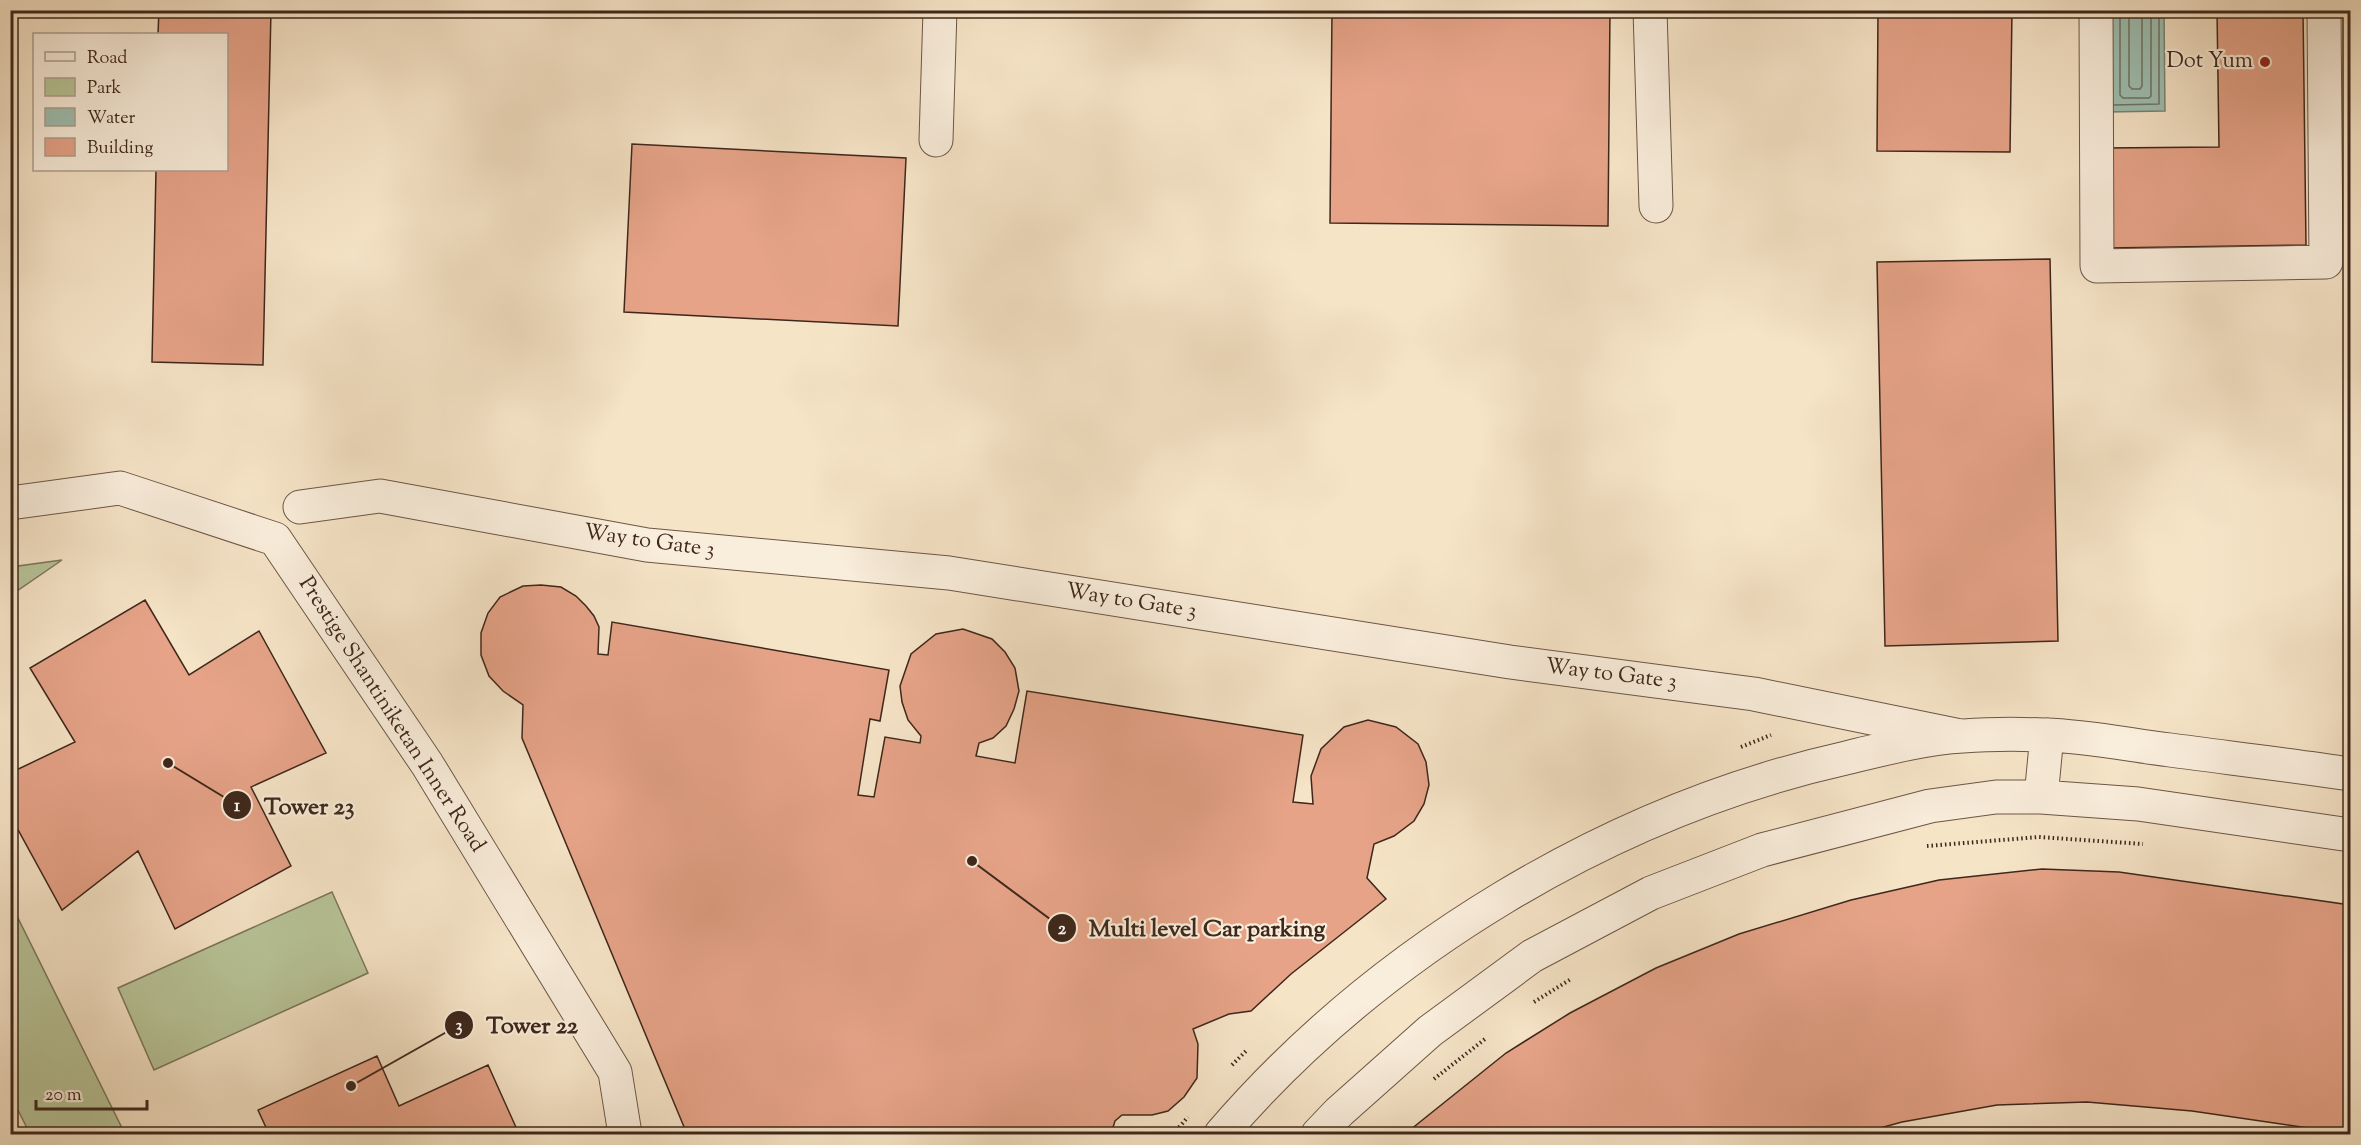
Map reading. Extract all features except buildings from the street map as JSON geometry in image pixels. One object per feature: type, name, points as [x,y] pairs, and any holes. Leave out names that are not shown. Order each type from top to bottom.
[{"type":"street","points":[[936,140],[940,10]]},
{"type":"street","points":[[1650,10],[1656,207]]},
{"type":"street","points":[[2096,10],[2097,266],[2326,262],[2324,10]]},
{"type":"street","name":"Prestige Shantiniketan Inner Road","points":[[10,503],[120,488],[275,539],[427,764],[615,1072],[625,1134]]},
{"type":"street","name":"Way to Gate 3","points":[[300,507],[380,496],[647,545],[949,573],[1510,662],[1754,694],[1960,736]]},
{"type":"street","points":[[2041,796],[2047,735]]},
{"type":"street","points":[[1221,1134],[1256,1094],[1320,1032],[1385,976],[1523,886],[1643,824],[1744,785],[1873,751],[1960,736],[2047,735],[2350,774]]},
{"type":"street","points":[[1318,1134],[1339,1112],[1430,1031],[1532,956],[1651,893],[1762,850],[1930,806],[1996,797],[2041,796],[2138,804],[2350,835]]},
{"type":"path","points":[[1924,847],[2039,837],[2150,844]]},
{"type":"path","points":[[1527,1007],[1575,976]]},
{"type":"path","points":[[1428,1084],[1490,1034]]},
{"type":"green space","points":[[62,560],[11,595],[11,567]]},
{"type":"green space","points":[[332,892],[368,973],[154,1070],[118,988]]},
{"type":"green space","points":[[10,904],[125,1134],[30,1134],[11,1096]]},
{"type":"water","points":[[2106,11],[2164,11],[2165,111],[2107,112]]},
{"type":"place","name":"Dot Yum","points":[[2265,62]]},
{"type":"place","name":"Tower 23","points":[[168,763]]},
{"type":"place","name":"Multi level Car parking","points":[[972,861]]},
{"type":"place","name":"Tower 22","points":[[351,1086]]}]
